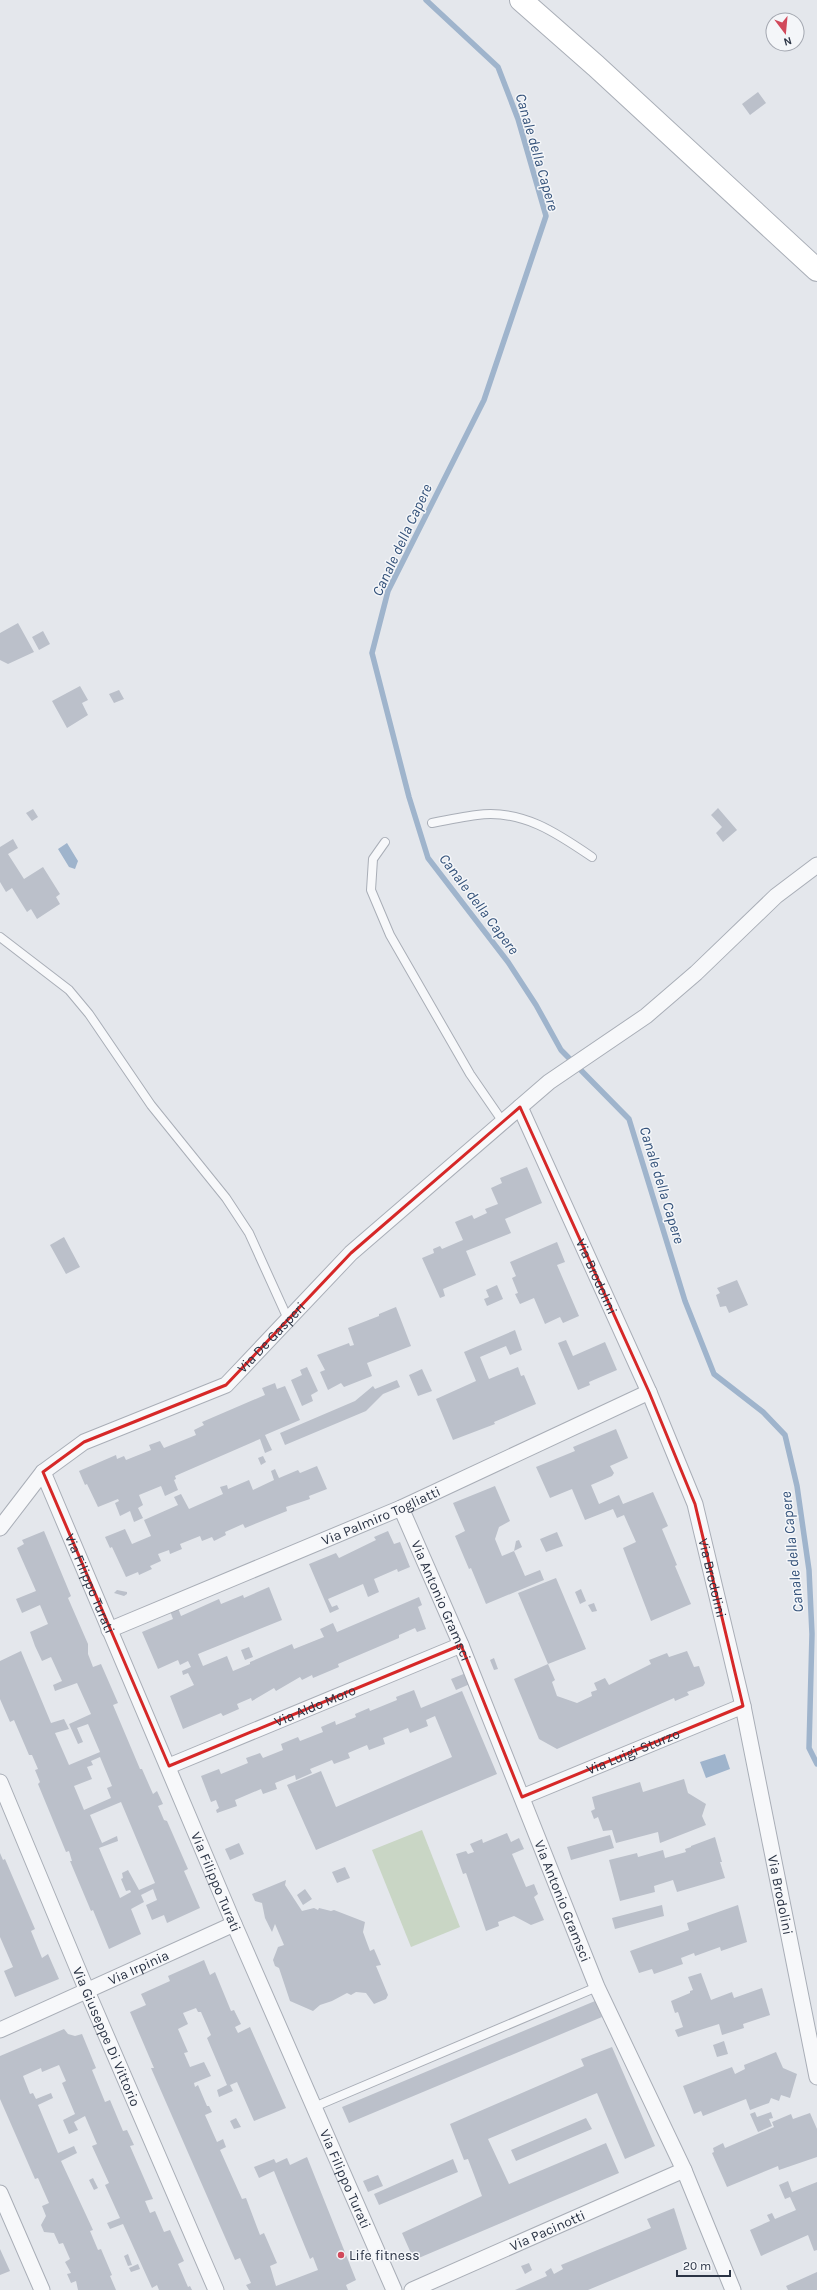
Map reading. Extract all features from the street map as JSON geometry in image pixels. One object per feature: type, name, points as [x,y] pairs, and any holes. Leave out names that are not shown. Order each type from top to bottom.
[{"type":"main road","points":[[521,0],[596,66],[817,270]]},
{"type":"street","name":"Via De Gasperi","points":[[0,1528],[43,1472],[84,1442],[226,1385],[351,1253],[549,1082],[646,1016],[696,973],[776,896],[817,865]]},
{"type":"street","name":"Via Brodolini","points":[[520,1107],[649,1392],[695,1504],[743,1706],[817,2077]]},
{"type":"street","name":"Via Palmiro Togliatti","points":[[109,1630],[401,1508],[649,1392]]},
{"type":"street","name":"Via Filippo Turati","points":[[43,1472],[234,1924],[394,2290]]},
{"type":"street","name":"Via Antonio Gramsci","points":[[401,1508],[461,1645],[597,1987],[684,2170],[734,2290]]},
{"type":"street","name":"Via Aldo Moro","points":[[168,1766],[461,1645]]},
{"type":"street","name":"Via Luigi Sturzo","points":[[522,1797],[743,1706]]},
{"type":"street","name":"Via Giuseppe Di Vittorio","points":[[0,1782],[87,1991],[216,2290]]},
{"type":"street","name":"Via Irpinia","points":[[0,2030],[234,1924]]},
{"type":"street","name":"Via Pacinotti","points":[[412,2290],[684,2170]]},
{"type":"street","points":[[0,2193],[42,2290]]},
{"type":"lane","points":[[432,823],[478,815],[498,814],[522,818],[553,831],[592,857]]},
{"type":"lane","points":[[385,842],[374,859],[371,890],[390,935],[470,1074],[503,1122]]},
{"type":"lane","points":[[0,937],[69,990],[89,1014],[151,1105],[226,1198],[248,1233],[288,1319]]},
{"type":"lane","points":[[314,2107],[597,1987]]},
{"type":"highlighted area","points":[[520,1107],[649,1392],[695,1504],[743,1706],[522,1797],[461,1645],[169,1766],[43,1472],[84,1442],[226,1385],[351,1253]]},
{"type":"green space","points":[[422,1830],[460,1927],[411,1947],[372,1850]]},
{"type":"water","points":[[67,843],[78,861],[75,869],[69,867],[58,849]]},
{"type":"water","points":[[725,1754],[730,1769],[706,1778],[700,1762]]},
{"type":"building","points":[[758,92],[766,103],[750,115],[742,104]]},
{"type":"building","points":[[18,623],[34,652],[8,664],[0,660],[0,633]]},
{"type":"building","points":[[43,631],[50,644],[39,650],[32,637]]},
{"type":"building","points":[[80,686],[88,700],[82,703],[88,715],[67,728],[52,701]]},
{"type":"building","points":[[119,690],[124,699],[114,703],[109,694]]},
{"type":"building","points":[[718,808],[737,830],[723,842],[716,833],[722,827],[711,815]]},
{"type":"building","points":[[33,809],[38,817],[32,821],[26,813]]},
{"type":"building","points":[[13,839],[18,848],[8,854],[24,879],[43,867],[60,894],[56,897],[60,904],[37,919],[31,909],[27,912],[12,888],[6,892],[0,882],[0,847]]},
{"type":"building","points":[[527,1167],[542,1203],[505,1219],[511,1233],[466,1251],[476,1275],[443,1289],[445,1296],[440,1298],[422,1258],[434,1253],[433,1249],[440,1246],[442,1249],[463,1240],[455,1222],[472,1215],[474,1219],[487,1213],[485,1209],[498,1204],[491,1188],[502,1183],[500,1178]]},
{"type":"building","points":[[64,1237],[80,1267],[66,1274],[50,1245]]},
{"type":"building","points":[[557,1242],[565,1262],[557,1265],[579,1316],[563,1323],[560,1317],[545,1324],[534,1298],[520,1304],[515,1294],[518,1293],[512,1278],[516,1276],[510,1262]]},
{"type":"building","points":[[737,1280],[748,1305],[729,1313],[726,1306],[720,1307],[716,1295],[720,1293],[717,1288]]},
{"type":"building","points":[[497,1285],[503,1299],[487,1306],[484,1299],[489,1297],[486,1290]]},
{"type":"building","points":[[396,1307],[411,1346],[367,1363],[372,1376],[344,1387],[341,1383],[328,1390],[320,1372],[325,1370],[317,1355],[349,1343],[350,1346],[354,1345],[348,1328],[379,1316],[379,1314]]},
{"type":"building","points":[[515,1330],[522,1350],[510,1355],[506,1346],[480,1357],[489,1379],[518,1367],[521,1376],[524,1375],[536,1404],[494,1422],[495,1424],[453,1440],[436,1399],[476,1381],[464,1352]]},
{"type":"building","points":[[566,1340],[573,1356],[605,1342],[617,1370],[589,1382],[590,1385],[578,1390],[558,1343]]},
{"type":"building","points":[[307,1367],[318,1391],[311,1395],[313,1401],[302,1406],[291,1380],[302,1375],[300,1370]]},
{"type":"building","points":[[422,1369],[432,1391],[418,1396],[409,1375]]},
{"type":"building","points":[[397,1380],[400,1387],[383,1394],[366,1411],[285,1445],[280,1433],[355,1401],[373,1386],[375,1389]]},
{"type":"building","points":[[275,1383],[277,1389],[285,1386],[300,1420],[265,1435],[272,1450],[265,1453],[260,1439],[175,1476],[176,1479],[174,1480],[178,1490],[165,1496],[161,1486],[139,1495],[143,1505],[138,1508],[143,1518],[134,1522],[130,1511],[120,1516],[115,1503],[119,1501],[118,1499],[98,1507],[87,1484],[85,1485],[79,1471],[116,1455],[117,1459],[124,1456],[126,1460],[151,1450],[149,1445],[160,1441],[164,1448],[196,1435],[194,1430],[204,1425],[202,1422],[265,1395],[262,1388]]},
{"type":"building","points":[[616,1429],[628,1458],[610,1466],[614,1473],[612,1476],[591,1485],[599,1504],[619,1495],[623,1504],[653,1492],[668,1526],[662,1529],[677,1565],[675,1566],[691,1604],[651,1621],[623,1548],[636,1542],[624,1515],[617,1518],[613,1509],[585,1520],[572,1489],[550,1498],[536,1467],[575,1451],[573,1447]]},
{"type":"building","points":[[263,1456],[266,1462],[261,1465],[258,1458]]},
{"type":"building","points":[[317,1466],[327,1489],[309,1496],[310,1499],[286,1507],[287,1511],[245,1528],[243,1524],[225,1532],[226,1535],[214,1541],[212,1537],[202,1541],[200,1536],[180,1544],[182,1549],[170,1554],[169,1550],[158,1554],[161,1561],[150,1566],[152,1569],[139,1575],[138,1572],[126,1577],[112,1547],[110,1548],[105,1537],[125,1529],[132,1544],[151,1536],[144,1520],[178,1505],[174,1497],[181,1494],[189,1509],[223,1494],[220,1487],[227,1485],[228,1489],[249,1480],[253,1490],[274,1480],[271,1471],[275,1469],[279,1478],[298,1470],[300,1473]]},
{"type":"building","points":[[495,1486],[510,1521],[499,1527],[495,1539],[502,1556],[514,1551],[525,1576],[540,1570],[544,1580],[486,1604],[471,1568],[469,1569],[455,1536],[465,1531],[453,1503]]},
{"type":"building","points":[[44,1531],[71,1596],[68,1598],[88,1644],[88,1654],[93,1667],[101,1664],[118,1703],[113,1705],[140,1769],[142,1769],[153,1794],[157,1791],[163,1804],[158,1806],[164,1820],[167,1821],[188,1869],[184,1871],[200,1908],[167,1923],[164,1915],[152,1920],[146,1905],[157,1900],[153,1889],[141,1895],[144,1902],[131,1909],[141,1934],[109,1949],[70,1861],[72,1861],[69,1851],[66,1852],[38,1784],[40,1782],[35,1770],[38,1769],[32,1755],[29,1755],[14,1720],[10,1722],[0,1699],[0,1661],[21,1651],[51,1723],[64,1719],[69,1729],[55,1733],[69,1765],[100,1752],[88,1724],[77,1728],[83,1742],[78,1744],[69,1724],[91,1714],[77,1683],[55,1691],[53,1685],[62,1681],[51,1657],[42,1661],[35,1646],[30,1632],[48,1624],[40,1605],[22,1613],[16,1599],[36,1591],[17,1548],[24,1544],[22,1540]],"holes":[[[100,1757],[112,1786],[107,1788],[111,1798],[84,1810],[74,1786],[92,1779],[87,1767],[93,1765],[91,1761]],[[121,1802],[155,1883],[139,1890],[128,1870],[122,1873],[123,1878],[121,1879],[126,1891],[130,1890],[131,1892],[120,1898],[99,1848],[118,1841],[117,1836],[102,1843],[90,1815]]]},
{"type":"building","points":[[388,1531],[394,1544],[400,1542],[410,1567],[398,1572],[397,1569],[374,1579],[379,1592],[368,1597],[363,1584],[328,1599],[332,1607],[337,1605],[339,1609],[330,1613],[309,1564],[336,1553],[339,1558],[376,1540],[374,1537]]},
{"type":"building","points":[[557,1532],[563,1546],[546,1552],[540,1539]]},
{"type":"building","points":[[519,1540],[522,1547],[514,1551],[516,1541]]},
{"type":"building","points":[[556,1578],[586,1649],[548,1664],[518,1593]]},
{"type":"building","points":[[269,1587],[282,1620],[198,1654],[203,1666],[227,1656],[233,1671],[292,1644],[294,1649],[324,1637],[320,1629],[333,1623],[337,1632],[419,1597],[422,1605],[418,1607],[426,1629],[417,1632],[415,1628],[399,1635],[399,1638],[338,1664],[339,1667],[313,1678],[312,1675],[302,1680],[300,1677],[276,1691],[274,1688],[252,1701],[251,1698],[237,1704],[239,1709],[223,1716],[221,1713],[183,1729],[170,1696],[194,1685],[188,1673],[183,1675],[182,1671],[191,1667],[188,1661],[180,1665],[178,1660],[158,1669],[142,1632],[173,1619],[170,1611],[178,1608],[181,1616],[219,1599],[221,1604],[243,1595],[244,1598]]},
{"type":"building","points":[[581,1589],[586,1601],[580,1604],[575,1592]]},
{"type":"building","points":[[117,1590],[127,1592],[127,1594],[124,1596],[114,1593]]},
{"type":"building","points":[[594,1603],[597,1611],[592,1612],[588,1605]]},
{"type":"building","points":[[249,1647],[253,1657],[245,1660],[241,1650]]},
{"type":"building","points":[[687,1651],[694,1667],[699,1666],[705,1683],[703,1686],[687,1692],[689,1695],[675,1701],[674,1698],[557,1749],[539,1739],[514,1679],[548,1664],[555,1680],[552,1682],[557,1696],[577,1703],[592,1696],[591,1692],[597,1690],[594,1683],[605,1678],[609,1685],[651,1664],[649,1660],[667,1653],[669,1657]]},
{"type":"building","points":[[494,1658],[498,1669],[494,1670],[490,1660]]},
{"type":"building","points":[[466,1673],[470,1684],[456,1690],[451,1679]]},
{"type":"building","points":[[414,1690],[421,1708],[462,1691],[497,1774],[316,1850],[287,1785],[321,1771],[336,1807],[452,1757],[435,1716],[426,1720],[428,1726],[410,1733],[408,1728],[383,1738],[385,1744],[369,1750],[367,1745],[348,1753],[350,1758],[334,1764],[332,1760],[310,1769],[312,1773],[296,1780],[295,1775],[275,1783],[277,1789],[263,1794],[261,1789],[235,1800],[237,1806],[217,1813],[216,1810],[219,1808],[216,1800],[211,1802],[201,1776],[219,1769],[221,1774],[248,1763],[246,1758],[260,1753],[263,1758],[283,1750],[281,1744],[298,1737],[300,1741],[323,1732],[321,1727],[335,1721],[336,1725],[356,1717],[355,1714],[369,1708],[370,1711],[397,1700],[396,1697]]},
{"type":"building","points":[[684,1779],[688,1793],[706,1804],[702,1816],[706,1825],[660,1843],[658,1832],[616,1843],[612,1830],[603,1831],[598,1817],[594,1819],[591,1811],[595,1809],[592,1797],[640,1782],[643,1792]]},
{"type":"building","points":[[507,1833],[511,1842],[519,1838],[524,1849],[512,1854],[526,1887],[534,1884],[538,1894],[534,1897],[544,1920],[531,1925],[514,1916],[498,1922],[499,1926],[486,1931],[466,1873],[463,1874],[456,1854],[466,1851],[468,1854],[474,1852],[470,1844],[482,1839],[483,1843]]},
{"type":"building","points":[[610,1835],[614,1848],[571,1860],[567,1847]]},
{"type":"building","points":[[715,1837],[725,1878],[677,1892],[673,1880],[654,1886],[655,1892],[620,1901],[609,1860],[637,1853],[638,1857],[663,1850],[665,1858],[686,1852],[685,1849]]},
{"type":"building","points":[[239,1843],[244,1854],[230,1860],[225,1849]]},
{"type":"building","points":[[0,1853],[3,1860],[5,1859],[35,1929],[31,1931],[42,1958],[48,1954],[59,1979],[15,1997],[4,1971],[13,1967],[0,1937]]},
{"type":"building","points":[[345,1867],[350,1878],[337,1883],[332,1872]]},
{"type":"building","points":[[286,1880],[285,1885],[302,1911],[314,1908],[318,1910],[319,1908],[331,1911],[334,1910],[365,1922],[363,1932],[370,1951],[374,1949],[381,1965],[376,1966],[388,1995],[386,1999],[374,2004],[366,1993],[356,1992],[351,1995],[347,1993],[332,2001],[320,2005],[313,2011],[290,2001],[279,1968],[275,1966],[273,1960],[278,1947],[284,1945],[275,1924],[272,1932],[265,1918],[262,1903],[255,1901],[252,1894]]},
{"type":"building","points":[[305,1889],[312,1899],[303,1905],[297,1895]]},
{"type":"building","points":[[662,1905],[664,1916],[615,1929],[612,1918]]},
{"type":"building","points":[[738,1905],[747,1942],[721,1951],[720,1947],[695,1956],[694,1953],[681,1958],[683,1964],[654,1974],[652,1969],[639,1973],[630,1951],[689,1930],[687,1923]]},
{"type":"building","points":[[204,1960],[210,1975],[215,1972],[231,2011],[234,2010],[241,2024],[235,2027],[238,2033],[250,2027],[286,2108],[254,2121],[237,2082],[230,2085],[233,2091],[219,2097],[217,2090],[227,2085],[207,2038],[211,2035],[201,2012],[198,2012],[196,2008],[183,2013],[188,2024],[178,2029],[188,2052],[184,2053],[190,2067],[204,2062],[211,2076],[194,2083],[195,2087],[198,2085],[207,2106],[209,2106],[212,2112],[205,2115],[217,2142],[223,2139],[226,2147],[220,2150],[242,2199],[246,2198],[260,2235],[264,2233],[277,2263],[270,2266],[276,2286],[318,2270],[313,2257],[310,2259],[274,2171],[259,2178],[254,2167],[274,2159],[276,2163],[287,2158],[290,2165],[307,2157],[356,2280],[346,2285],[348,2290],[249,2290],[246,2285],[251,2283],[240,2258],[235,2260],[151,2068],[154,2068],[130,2012],[146,2005],[141,1994],[170,1981],[168,1976]]},
{"type":"building","points":[[701,1973],[711,2000],[732,1992],[734,1998],[762,1988],[770,2015],[743,2024],[744,2028],[722,2035],[719,2024],[678,2037],[675,2030],[683,2027],[678,2012],[675,2013],[671,2001],[690,1993],[690,1991],[693,1990],[688,1977]]},
{"type":"building","points":[[595,2001],[602,2017],[349,2123],[342,2107]]},
{"type":"building","points":[[64,2029],[68,2034],[75,2036],[82,2034],[96,2068],[92,2070],[105,2102],[110,2100],[123,2131],[127,2130],[134,2145],[130,2146],[153,2199],[145,2201],[150,2213],[155,2211],[164,2232],[170,2230],[184,2261],[178,2264],[188,2287],[190,2286],[192,2290],[159,2290],[157,2285],[152,2288],[123,2224],[110,2229],[107,2223],[120,2218],[105,2185],[109,2183],[92,2146],[97,2144],[85,2116],[74,2122],[78,2130],[69,2134],[63,2120],[75,2114],[62,2083],[66,2081],[59,2065],[42,2072],[41,2068],[23,2076],[30,2094],[33,2093],[36,2099],[51,2093],[53,2098],[38,2105],[58,2153],[74,2146],[77,2153],[61,2161],[93,2230],[90,2231],[98,2250],[101,2249],[112,2275],[110,2276],[116,2290],[78,2290],[76,2281],[71,2283],[67,2274],[71,2273],[65,2262],[70,2259],[63,2243],[59,2244],[54,2233],[44,2232],[41,2225],[46,2216],[42,2206],[49,2203],[38,2178],[35,2179],[0,2099],[0,2056]]},
{"type":"building","points":[[724,2041],[728,2054],[717,2057],[713,2045]]},
{"type":"building","points":[[612,2047],[655,2146],[625,2159],[597,2093],[488,2139],[509,2184],[606,2143],[619,2173],[414,2260],[402,2233],[482,2196],[468,2159],[464,2160],[450,2124],[584,2066],[581,2059]]},
{"type":"building","points":[[776,2052],[783,2068],[797,2074],[790,2098],[781,2095],[779,2101],[771,2098],[769,2103],[750,2110],[746,2099],[703,2116],[701,2111],[694,2114],[683,2086],[732,2067],[735,2074],[745,2069],[744,2065]]},
{"type":"building","points":[[755,2112],[757,2117],[771,2112],[773,2118],[769,2119],[772,2126],[758,2132],[750,2114]]},
{"type":"building","points":[[810,2113],[817,2129],[817,2157],[779,2170],[778,2166],[727,2187],[712,2153],[714,2152],[713,2148],[723,2143],[725,2148],[774,2127],[772,2122],[791,2114],[793,2119]]},
{"type":"building","points":[[236,2118],[241,2127],[234,2129],[230,2121]]},
{"type":"building","points":[[586,2118],[592,2129],[516,2161],[511,2150]]},
{"type":"building","points":[[453,2159],[458,2172],[379,2205],[374,2194]]},
{"type":"building","points":[[378,2175],[383,2186],[368,2192],[363,2181]]},
{"type":"building","points":[[93,2178],[98,2188],[94,2190],[89,2180]]},
{"type":"building","points":[[788,2181],[792,2192],[817,2182],[817,2250],[814,2251],[808,2235],[761,2256],[750,2230],[770,2221],[767,2215],[772,2213],[775,2219],[796,2210],[790,2197],[785,2199],[779,2185]]},
{"type":"building","points":[[674,2208],[687,2249],[588,2290],[515,2290],[547,2276],[545,2272],[551,2268],[554,2274],[563,2269],[561,2265],[651,2228],[647,2219]]},
{"type":"building","points":[[0,2249],[10,2271],[0,2275]]},
{"type":"building","points":[[128,2254],[132,2265],[128,2266],[124,2256]]},
{"type":"building","points":[[529,2263],[532,2270],[525,2274],[521,2266]]},
{"type":"building","points":[[138,2264],[140,2269],[131,2272],[129,2268]]},
{"type":"building","points":[[817,2272],[817,2290],[788,2290],[786,2286]]},
{"type":"waterway","name":"Canale della Capere","points":[[426,0],[498,67],[518,119],[546,216],[484,400],[388,591],[372,653],[409,797],[428,858],[508,962],[536,1005],[561,1050],[629,1119],[685,1301],[714,1374],[763,1412],[785,1435],[797,1486],[809,1570],[812,1634],[809,1748],[817,1764]]},
{"type":"place","name":"Life fitness","points":[[341,2255]]}]
